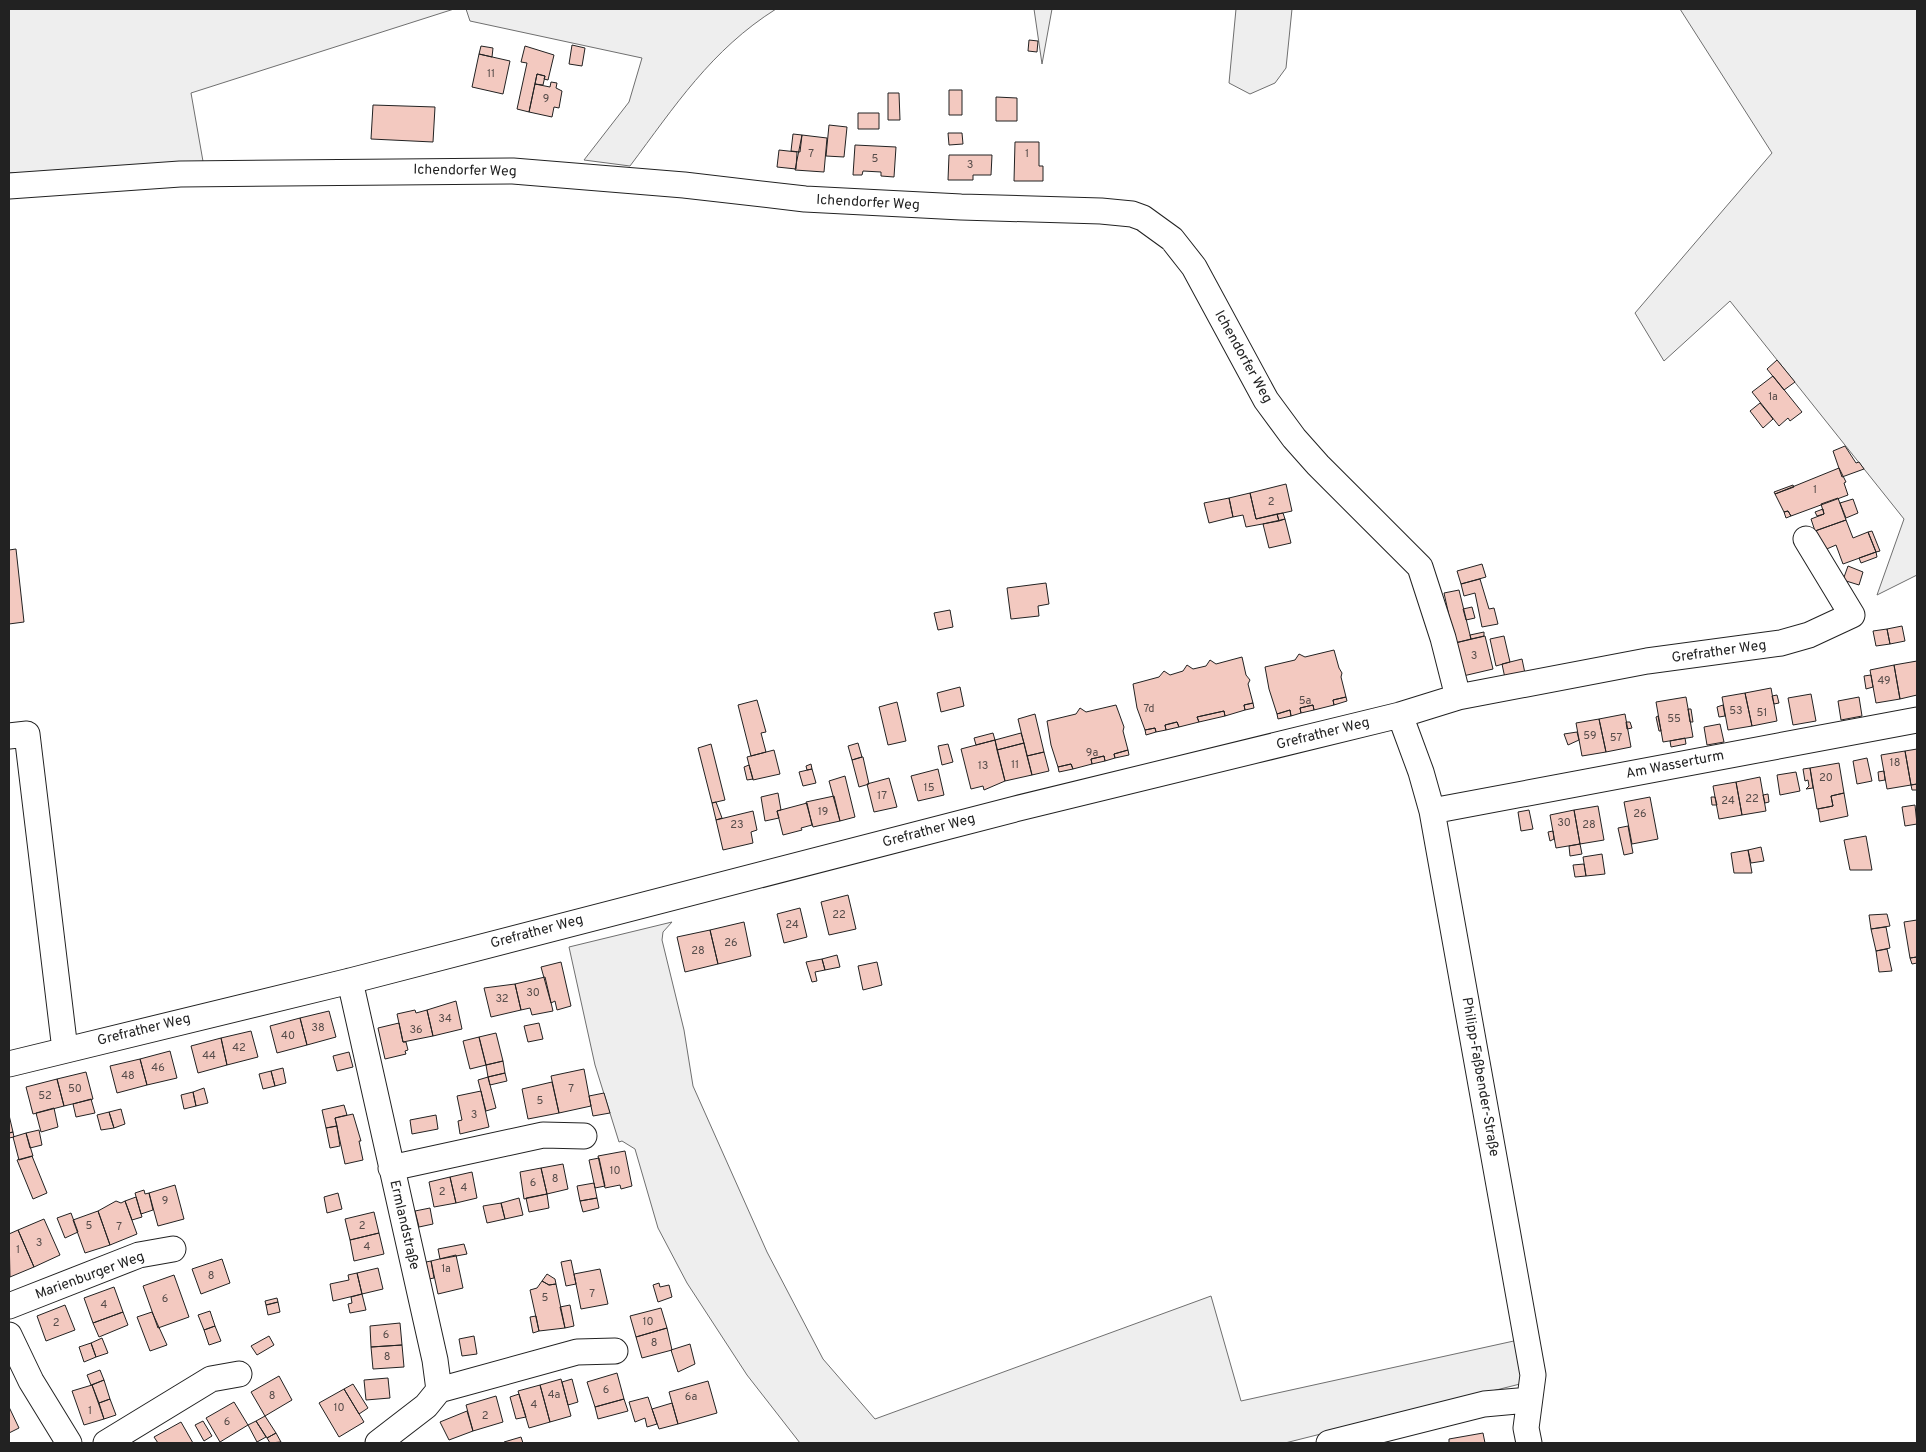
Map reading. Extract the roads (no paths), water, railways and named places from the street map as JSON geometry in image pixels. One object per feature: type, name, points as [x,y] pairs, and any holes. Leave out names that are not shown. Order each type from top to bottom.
[{"type":"street","name":"Ichendorfer Weg","points":[[9,186],[180,174],[504,170],[684,184],[805,199],[961,207],[1101,211],[1132,214],[1143,218],[1172,239],[1194,267],[1242,359],[1285,427],[1318,465],[1420,567],[1458,697]]},
{"type":"street","name":"Grefrather Weg","points":[[9,1064],[350,981],[1015,809],[1400,715],[1458,697],[1647,661],[1781,643],[1809,635],[1852,615],[1806,539]]},
{"type":"street","name":"Philipp-Faßbender-Straße","points":[[1400,715],[1421,772],[1432,811],[1533,1375],[1526,1428],[1529,1443]]},
{"type":"street","name":"Am Wasserturm","points":[[1432,811],[1917,720]]},
{"type":"street","points":[[9,736],[27,734],[65,1050]]},
{"type":"street","name":"Ermlandstraße","points":[[350,981],[439,1390]]},
{"type":"street","points":[[391,1168],[544,1135],[584,1136]]},
{"type":"street","name":"Marienburger Weg","points":[[9,1306],[139,1255],[173,1249]]},
{"type":"street","points":[[9,1335],[31,1381],[69,1443]]},
{"type":"street","points":[[378,1443],[426,1406],[439,1390],[578,1352],[615,1351]]},
{"type":"street","points":[[106,1443],[211,1379],[240,1374]]},
{"type":"street","points":[[1329,1443],[1484,1404],[1529,1400]]}]
